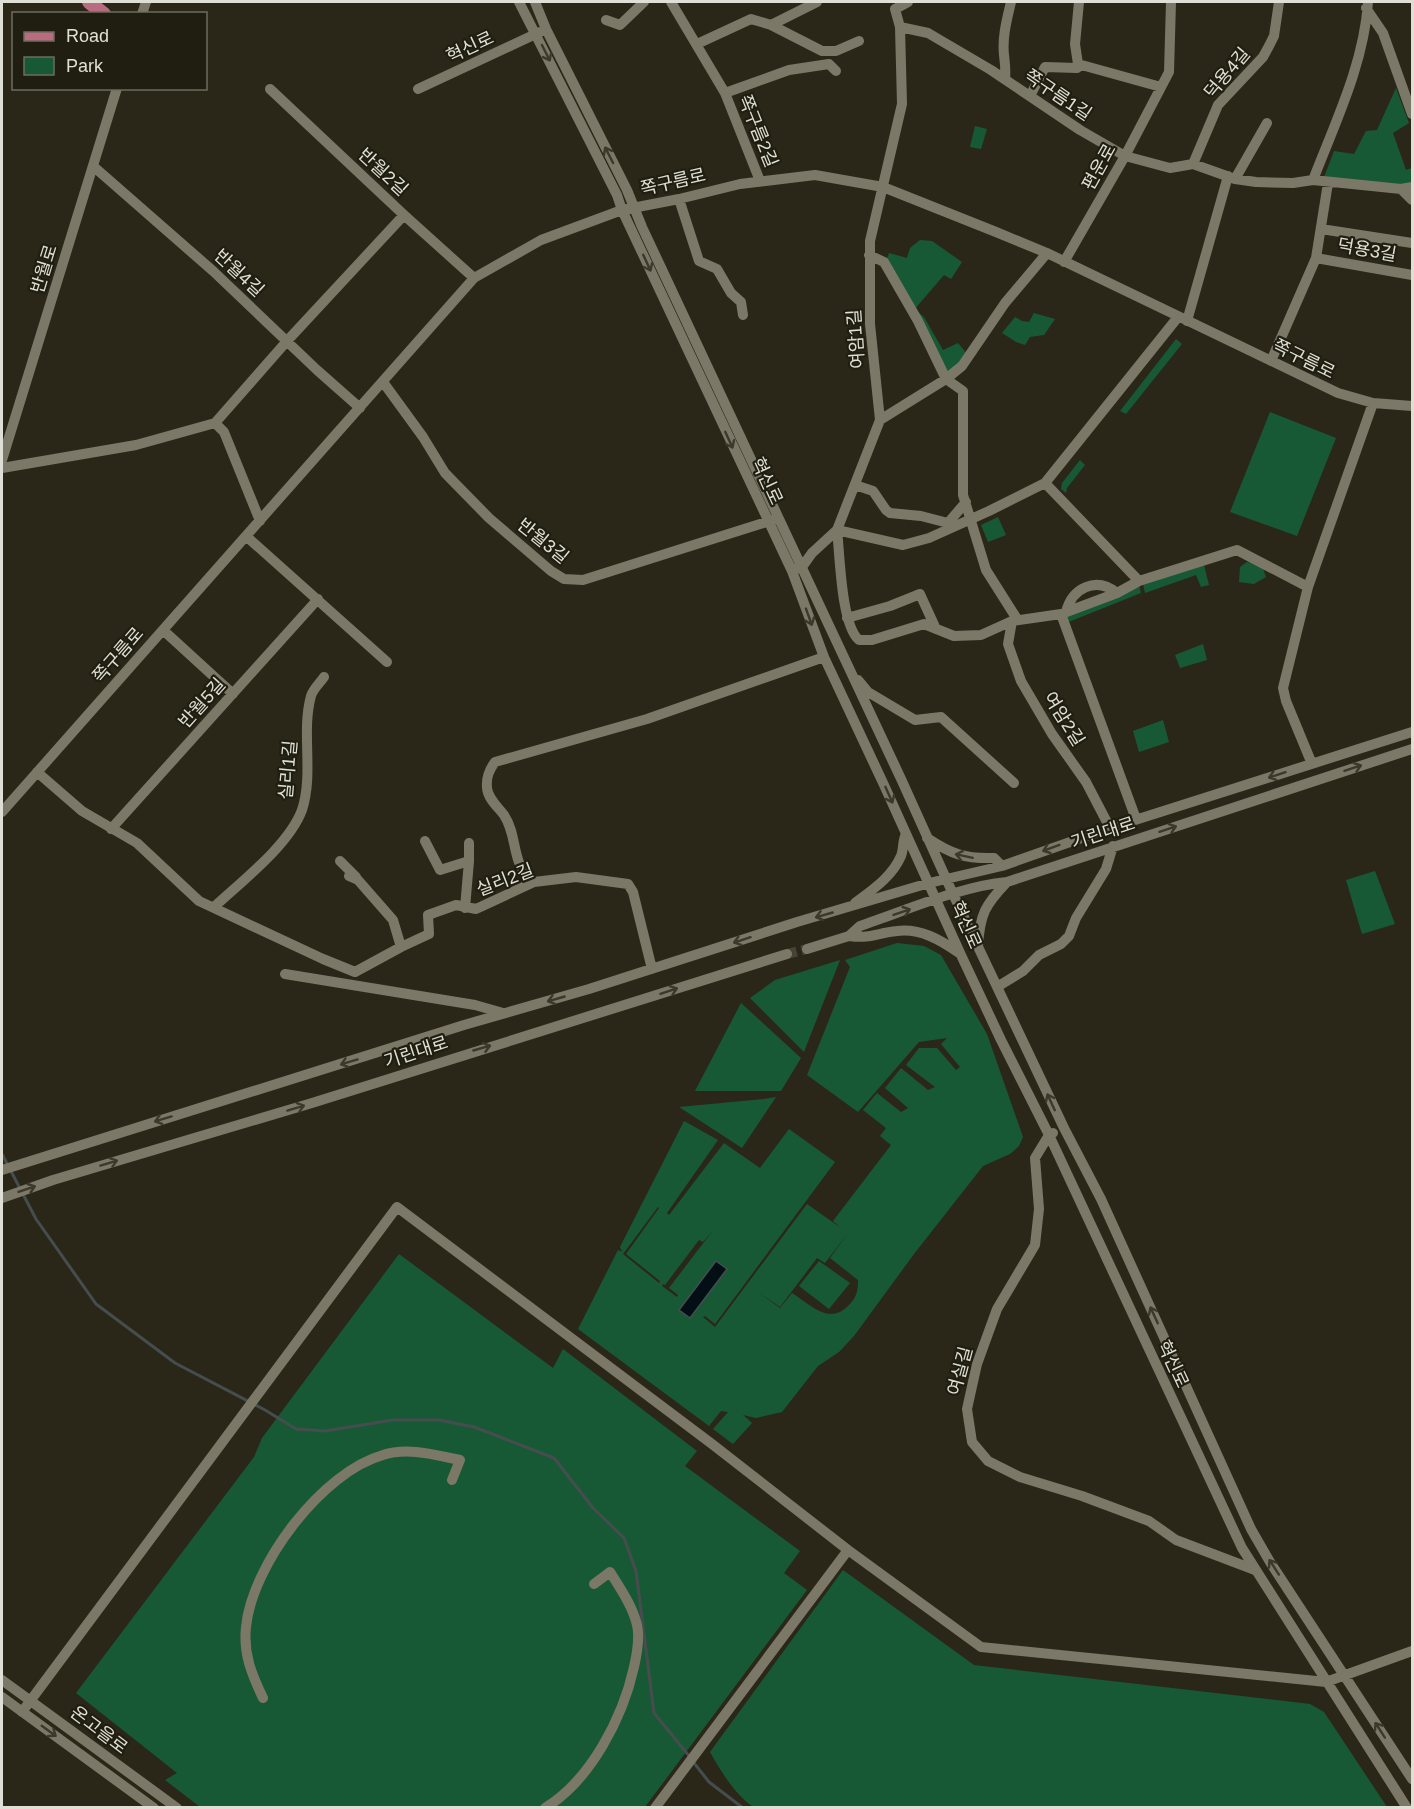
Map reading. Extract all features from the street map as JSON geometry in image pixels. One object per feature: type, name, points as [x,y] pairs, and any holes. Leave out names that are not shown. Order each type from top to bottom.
[{"type":"main road","points":[[89,2],[102,12]]},
{"type":"street","name":"혁신로","points":[[519,2],[541,32],[627,190],[773,520]]},
{"type":"street","name":"혁신로","points":[[535,2],[541,32],[618,195],[622,210],[902,781],[926,837],[1064,1128],[1101,1199],[1251,1529],[1270,1562],[1413,1779]]},
{"type":"street","points":[[606,20],[620,25],[644,2]]},
{"type":"street","name":"쪽구름2길","points":[[671,2],[725,93],[760,181]]},
{"type":"street","points":[[771,25],[817,2]]},
{"type":"street","points":[[883,187],[902,104],[900,27],[893,5],[908,2]]},
{"type":"street","name":"쪽구름1길","points":[[1005,79],[1007,67],[1004,55],[1004,32],[1011,2]]},
{"type":"street","points":[[1030,96],[1045,67],[1077,68],[1075,44],[1079,2]]},
{"type":"street","name":"편운로","points":[[1064,262],[1125,156],[1168,72],[1173,2]]},
{"type":"street","name":"덕용4길","points":[[1193,164],[1218,105],[1263,57],[1269,46],[1274,36],[1279,2]]},
{"type":"street","points":[[1362,2],[1368,7],[1383,33],[1413,114]]},
{"type":"street","points":[[1313,180],[1351,83],[1368,7]]},
{"type":"street","points":[[697,44],[751,19],[771,25],[822,51],[836,51],[859,41]]},
{"type":"street","name":"쪽구름1길","points":[[900,27],[928,33],[1125,156]]},
{"type":"street","name":"혁신로","points":[[418,89],[541,32]]},
{"type":"street","name":"쪽구름2길","points":[[725,93],[789,70],[829,64],[836,71]]},
{"type":"street","points":[[1078,64],[1161,87]]},
{"type":"street","name":"반월2길","points":[[270,89],[474,278]]},
{"type":"street","name":"반월로","points":[[2,460],[116,90]]},
{"type":"street","points":[[837,530],[903,545],[929,538],[1045,483],[1182,319],[1232,177],[1268,123]]},
{"type":"street","points":[[1125,156],[1170,168],[1193,164],[1256,182],[1293,183],[1313,180],[1401,189],[1413,187]]},
{"type":"street","name":"반월4길","points":[[93,166],[213,271],[360,408]]},
{"type":"street","name":"쪽구름로","points":[[2,812],[474,278],[541,240],[622,210],[760,181],[815,175],[883,187],[1047,254],[1338,393],[1373,403],[1413,406]]},
{"type":"street","name":"덕용3길","points":[[1270,361],[1316,258],[1328,183]]},
{"type":"street","name":"여암1길","points":[[797,569],[837,530],[880,420],[870,324],[869,255],[870,241],[883,187]]},
{"type":"street","points":[[1401,189],[1413,200]]},
{"type":"street","points":[[679,199],[699,261],[717,269],[731,293],[741,302],[743,315]]},
{"type":"street","points":[[2,468],[136,445],[215,423],[287,341],[404,215]]},
{"type":"street","name":"덕용3길","points":[[1321,229],[1413,243]]},
{"type":"street","points":[[880,420],[946,379],[962,366],[1005,303],[1047,254]]},
{"type":"street","points":[[869,255],[884,261],[918,321],[946,379],[963,391],[963,495],[986,570],[1015,620]]},
{"type":"street","name":"덕용3길","points":[[1316,258],[1413,275]]},
{"type":"street","name":"반월3길","points":[[383,382],[423,437],[445,473],[489,518],[551,571],[564,579],[583,580],[773,520]]},
{"type":"street","points":[[1312,764],[1286,701],[1283,688],[1308,586],[1373,403]]},
{"type":"street","points":[[215,423],[224,432],[260,521]]},
{"type":"street","points":[[1045,483],[1139,581]]},
{"type":"street","points":[[855,485],[873,491],[890,513],[921,516],[948,523],[966,502]]},
{"type":"street","name":"여암1길","points":[[837,530],[846,615]]},
{"type":"street","points":[[246,536],[387,662]]},
{"type":"street","points":[[936,628],[920,594],[890,606],[846,615],[854,636],[859,640],[866,641],[924,624],[954,636],[981,635],[1015,620],[1063,613],[1116,593],[1139,581],[1236,550],[1308,586]]},
{"type":"street","name":"혁신로","points":[[797,569],[824,657],[1000,1040],[1049,1135],[1204,1471],[1255,1570],[1407,1808]]},
{"type":"street","points":[[1063,613],[1073,596],[1089,585],[1102,584],[1116,593]]},
{"type":"street","name":"반월5길","points":[[111,829],[318,599]]},
{"type":"street","name":"기린대로","points":[[1063,613],[1136,819]]},
{"type":"street","name":"여암2길","points":[[1015,620],[1008,644],[1021,681],[1052,734],[1086,782],[1110,828]]},
{"type":"street","points":[[163,630],[233,694]]},
{"type":"street","points":[[534,882],[525,876],[520,868],[512,834],[505,817],[488,795],[487,776],[495,762],[647,719],[824,657]]},
{"type":"street","name":"실리1길","points":[[214,907],[286,839],[302,809],[308,768],[308,718],[312,694],[324,677]]},
{"type":"street","points":[[854,681],[856,678],[868,692],[915,720],[940,717],[1014,783]]},
{"type":"street","name":"기린대로","points":[[2,1170],[797,922],[929,883],[1002,866],[1136,819],[1413,732]]},
{"type":"street","name":"기린대로","points":[[807,949],[849,936],[860,926],[953,894],[993,883],[1007,882],[1413,749]]},
{"type":"street","points":[[37,772],[82,811],[137,843],[199,901],[355,972],[353,984]]},
{"type":"street","points":[[850,907],[888,876],[901,855],[902,841],[906,834]]},
{"type":"street","points":[[926,837],[944,850],[959,856],[994,858],[1002,866]]},
{"type":"street","name":"실리2길","points":[[425,841],[440,870],[470,861]]},
{"type":"street","name":"실리2길","points":[[465,908],[470,861],[469,843]]},
{"type":"street","points":[[997,987],[1023,971],[1039,956],[1061,944],[1069,936],[1076,918],[1106,869],[1113,846]]},
{"type":"street","points":[[340,861],[393,920],[401,947]]},
{"type":"street","name":"실리2길","points":[[355,972],[429,934],[428,915],[456,905],[476,909],[534,882],[576,877],[628,884],[633,892],[652,969]]},
{"type":"street","points":[[978,946],[979,926],[985,907],[1007,882]]},
{"type":"street","points":[[849,936],[864,938],[897,931],[915,931],[945,943],[961,955]]},
{"type":"street","name":"기린대로","points":[[2,1198],[53,1180],[312,1103],[787,954]]},
{"type":"street","points":[[285,974],[475,1005],[503,1013]]},
{"type":"street","points":[[1049,1135],[1064,1128]]},
{"type":"street","name":"여실길","points":[[1049,1135],[1035,1158],[1039,1209],[1035,1245],[997,1309],[977,1364],[967,1409],[972,1442],[988,1461],[1020,1477],[1082,1496],[1149,1521],[1176,1540],[1255,1570]]},
{"type":"street","points":[[22,1712],[397,1207],[712,1444],[848,1550],[981,1647],[1326,1682],[1413,1651]]},
{"type":"street","points":[[263,1698],[247,1660],[246,1627],[254,1591],[274,1553],[310,1504],[352,1468],[384,1454],[411,1451],[460,1460],[452,1480]]},
{"type":"street","points":[[655,1808],[848,1550]]},
{"type":"street","points":[[545,1808],[560,1799],[596,1756],[615,1724],[629,1692],[638,1651],[637,1626],[610,1572],[594,1584]]},
{"type":"street","name":"온고을로","points":[[2,1680],[177,1808]]},
{"type":"street","name":"온고을로","points":[[2,1699],[154,1808]]},
{"type":"green space","points":[[1396,88],[1409,123],[1393,133],[1406,170],[1412,168],[1412,185],[1323,180],[1334,151],[1354,154],[1366,131],[1377,130]]},
{"type":"green space","points":[[975,126],[987,129],[981,149],[970,147]]},
{"type":"green space","points":[[920,240],[932,241],[962,262],[951,279],[944,275],[914,310],[886,261],[889,253],[907,258],[910,248]]},
{"type":"green space","points":[[916,310],[924,317],[943,350],[958,343],[968,355],[947,377]]},
{"type":"green space","points":[[1034,313],[1055,319],[1044,335],[1030,337],[1025,345],[1002,333],[1015,317],[1029,322]]},
{"type":"green space","points":[[1176,339],[1182,344],[1126,414],[1120,411]]},
{"type":"green space","points":[[1270,412],[1336,438],[1297,536],[1230,512]]},
{"type":"green space","points":[[1080,460],[1085,465],[1067,488],[1066,493],[1061,489],[1062,483]]},
{"type":"green space","points":[[998,517],[1006,535],[988,542],[981,525]]},
{"type":"green space","points":[[1247,562],[1262,566],[1266,577],[1254,584],[1239,582],[1240,567]]},
{"type":"green space","points":[[1204,565],[1209,585],[1201,587],[1196,575],[1145,593],[1143,584]]},
{"type":"green space","points":[[1139,585],[1141,593],[1066,623],[1063,615]]},
{"type":"green space","points":[[1203,644],[1207,660],[1180,668],[1175,655]]},
{"type":"green space","points":[[1163,720],[1169,742],[1139,752],[1133,731]]},
{"type":"green space","points":[[1375,871],[1395,924],[1362,934],[1346,880]]},
{"type":"green space","points":[[897,943],[924,946],[941,955],[987,1034],[1023,1137],[1019,1146],[1010,1154],[983,1166],[854,1336],[839,1352],[818,1366],[782,1412],[756,1418],[743,1415],[752,1423],[733,1444],[713,1429],[728,1412],[721,1411],[709,1426],[578,1329],[618,1250],[622,1252],[620,1247],[684,1121],[718,1140],[667,1213],[669,1215],[724,1143],[760,1168],[789,1129],[835,1162],[715,1324],[705,1316],[703,1317],[715,1327],[807,1204],[841,1228],[833,1221],[891,1145],[880,1136],[886,1128],[863,1110],[877,1093],[901,1112],[908,1108],[885,1088],[901,1068],[928,1090],[935,1087],[906,1065],[919,1048],[937,1048],[956,1070],[960,1067],[941,1044],[947,1038],[919,1042],[858,1112],[807,1075],[850,967],[845,960]],"holes":[[[658,1207],[626,1254],[660,1281],[659,1283],[623,1254]],[[714,1229],[669,1288],[678,1295],[677,1297],[662,1286],[699,1240],[703,1242]],[[848,1233],[830,1258],[858,1280],[857,1290],[849,1305],[834,1314],[827,1314],[813,1308],[792,1293],[780,1308],[754,1289],[780,1307],[817,1258],[825,1263]]]},
{"type":"green space","points":[[840,960],[804,1052],[750,998],[775,980]]},
{"type":"green space","points":[[741,1003],[801,1058],[781,1091],[695,1091]]},
{"type":"green space","points":[[776,1097],[742,1148],[679,1107],[764,1099]]},
{"type":"green space","points":[[399,1254],[553,1368],[563,1349],[697,1451],[685,1466],[800,1551],[784,1573],[807,1590],[645,1807],[200,1807],[165,1780],[177,1773],[76,1693],[254,1457],[262,1438]]},
{"type":"green space","points":[[819,1261],[850,1283],[829,1309],[799,1286]]},
{"type":"green space","points":[[843,1570],[974,1665],[1310,1704],[1324,1712],[1387,1807],[753,1807],[729,1782],[710,1752]]},
{"type":"shaded area","points":[[716,1261],[727,1269],[690,1318],[679,1310]]},
{"type":"waterway","points":[[2,1154],[36,1219],[96,1304],[175,1363],[265,1410],[296,1429],[325,1431],[393,1420],[439,1420],[474,1427],[554,1458],[593,1508],[624,1538],[636,1571],[654,1713],[690,1757]]},
{"type":"waterway","points":[[694,1763],[709,1782],[743,1808]]},
{"type":"tunnel","points":[[787,954],[807,949]]}]
